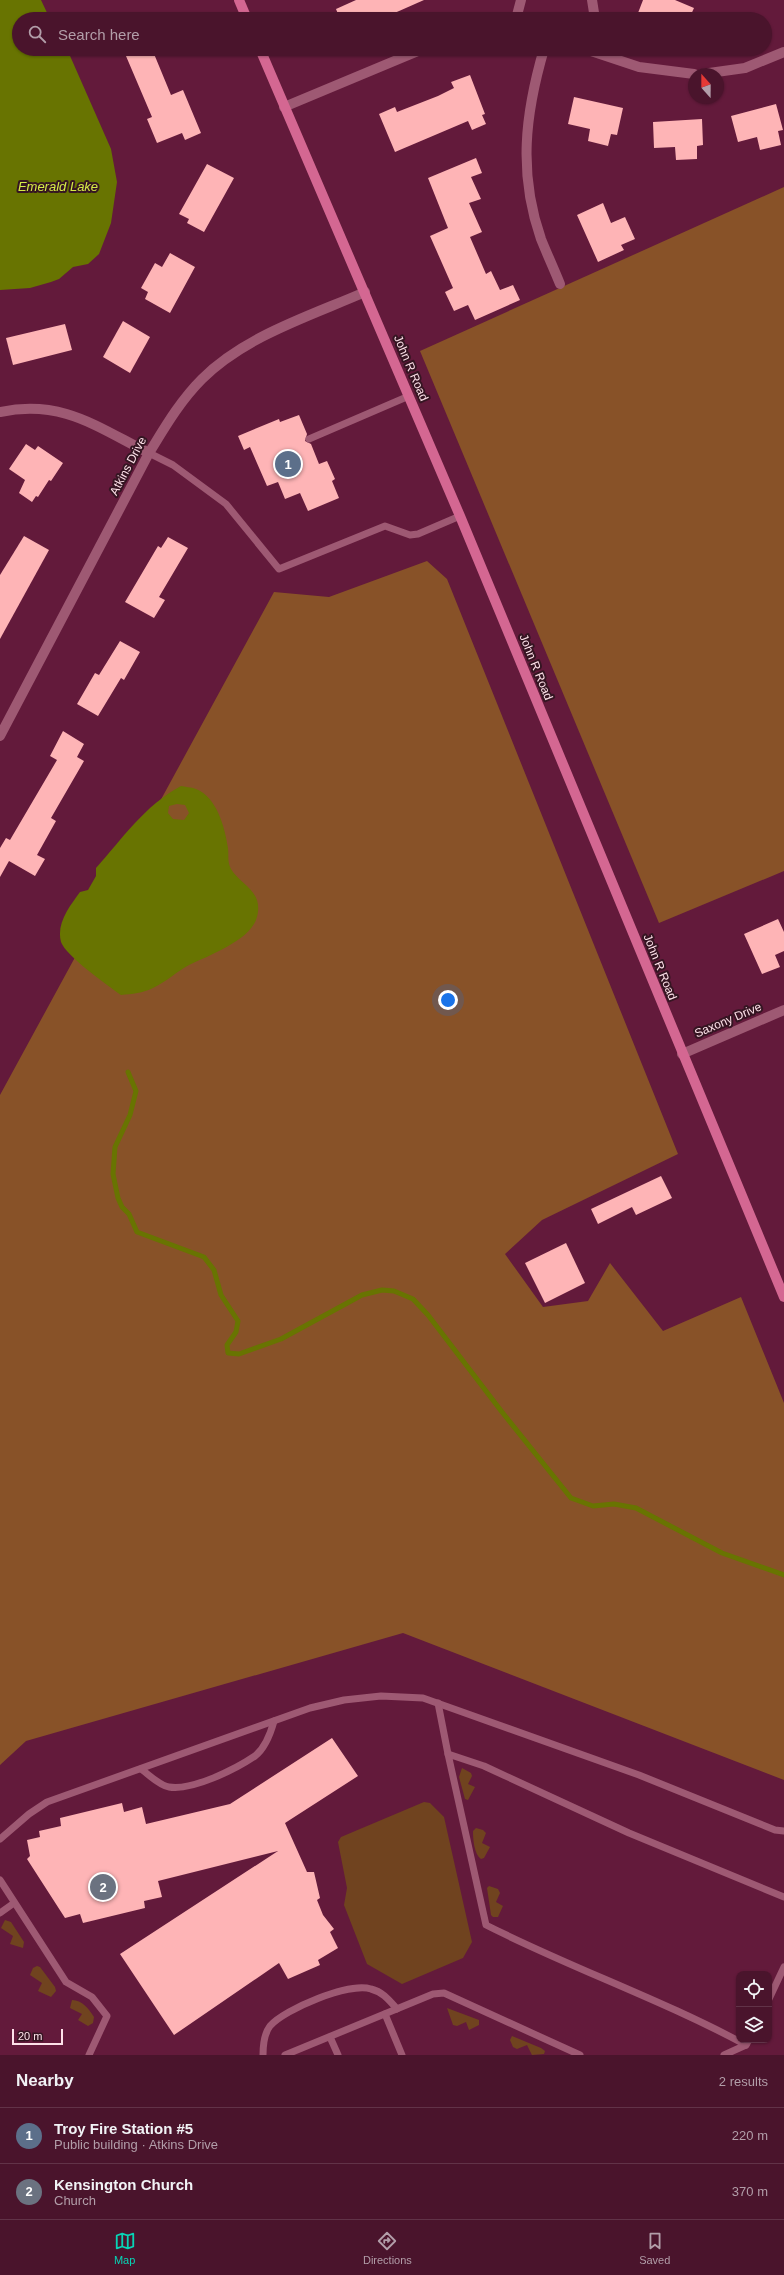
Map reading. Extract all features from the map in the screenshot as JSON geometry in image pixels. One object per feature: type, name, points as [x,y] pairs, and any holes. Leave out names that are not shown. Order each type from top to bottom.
[{"type":"main road","points":[[239,0],[244,12]]},
{"type":"main road","name":"John R Road","points":[[263,56],[460,516],[784,1297]]},
{"type":"street","points":[[518,12],[522,0]]},
{"type":"street","points":[[592,0],[594,12]]},
{"type":"street","points":[[724,71],[745,68],[784,52]]},
{"type":"street","points":[[284,107],[407,56]]},
{"type":"street","points":[[542,56],[527,122],[526,158],[533,212],[541,239],[560,284]]},
{"type":"street","points":[[607,56],[639,67],[688,73]]},
{"type":"street","name":"Atkins Drive","points":[[0,736],[149,454],[176,410],[188,394],[202,378],[221,364],[267,336],[365,292]]},
{"type":"street","points":[[0,412],[36,408],[68,414],[149,454]]},
{"type":"street","name":"Saxony Drive","points":[[682,1054],[784,1010]]},
{"type":"lane","points":[[309,439],[409,396]]},
{"type":"lane","points":[[149,454],[173,465],[226,504],[279,569],[385,526],[410,535],[418,534],[460,516]]},
{"type":"lane","points":[[0,1839],[28,1814],[47,1802],[316,1707],[344,1700],[381,1696],[423,1698],[438,1703],[639,1775],[775,1830],[784,1831]]},
{"type":"lane","points":[[438,1703],[486,1925],[525,1945],[736,2038]]},
{"type":"lane","points":[[141,1769],[167,1788],[185,1787],[216,1777],[256,1755],[271,1733],[274,1721]]},
{"type":"lane","points":[[448,1754],[484,1766],[629,1833],[784,1897]]},
{"type":"lane","points":[[0,1880],[66,1982],[92,1997],[107,2016],[89,2055]]},
{"type":"lane","points":[[0,1913],[14,1903]]},
{"type":"lane","points":[[772,1993],[784,1967]]},
{"type":"lane","points":[[263,2055],[263,2044],[270,2026],[290,2010],[349,1988],[370,1988],[384,1995],[397,2009]]},
{"type":"lane","points":[[285,2055],[433,1994],[444,1993],[580,2055]]},
{"type":"lane","points":[[385,2014],[402,2055]]},
{"type":"lane","points":[[330,2037],[338,2055]]},
{"type":"lane","points":[[724,2055],[748,2043]]},
{"type":"shaded area","points":[[784,187],[784,871],[659,923],[420,351]]},
{"type":"shaded area","points":[[427,561],[447,579],[678,1154],[542,1220],[505,1254],[543,1307],[588,1301],[610,1263],[663,1331],[741,1297],[784,1403],[784,1780],[403,1633],[26,1741],[0,1765],[0,1095],[274,592],[329,597]]},
{"type":"shaded area","points":[[462,1768],[471,1773],[472,1776],[468,1784],[475,1787],[468,1800],[465,1799],[459,1777]]},
{"type":"shaded area","points":[[424,1802],[430,1803],[444,1817],[472,1942],[463,1958],[402,1984],[367,1964],[344,1905],[347,1888],[338,1842],[341,1837]]},
{"type":"shaded area","points":[[476,1828],[483,1830],[486,1833],[482,1843],[490,1847],[484,1858],[481,1859],[475,1850],[473,1831]]},
{"type":"shaded area","points":[[489,1886],[498,1889],[500,1893],[496,1902],[503,1906],[498,1917],[493,1917],[491,1915],[487,1888]]},
{"type":"shaded area","points":[[5,1920],[11,1922],[24,1942],[23,1948],[10,1944],[13,1936],[1,1928]]},
{"type":"shaded area","points":[[37,1966],[40,1967],[55,1987],[56,1991],[51,1997],[38,1991],[42,1983],[30,1975],[33,1968]]},
{"type":"shaded area","points":[[72,2000],[82,2003],[87,2008],[94,2017],[93,2023],[88,2026],[78,2020],[82,2014],[70,2008]]},
{"type":"shaded area","points":[[447,2008],[479,2020],[479,2025],[469,2030],[466,2022],[457,2026],[453,2025]]},
{"type":"shaded area","points":[[512,2036],[541,2048],[545,2051],[544,2054],[532,2055],[527,2045],[517,2049],[513,2047],[510,2040]]},
{"type":"water","name":"Emerald Lake","points":[[0,0],[41,0],[47,12],[12,12],[12,56],[70,56],[111,149],[117,182],[111,223],[99,254],[88,264],[73,267],[59,279],[51,282],[30,288],[0,290]]},
{"type":"water","points":[[181,786],[194,788],[203,793],[215,806],[225,831],[231,869],[235,875],[251,890],[258,902],[256,920],[252,928],[245,935],[227,947],[189,965],[158,986],[133,994],[121,995],[78,962],[64,948],[61,942],[60,928],[68,909],[76,897],[80,892],[88,890],[96,876],[96,868],[135,823],[168,794]],"holes":[[[177,804],[185,805],[189,813],[184,820],[173,819],[168,813],[169,806]]]},
{"type":"building","points":[[356,0],[424,0],[397,12],[337,12],[336,9]]},
{"type":"building","points":[[643,0],[675,0],[694,8],[692,12],[638,12]]},
{"type":"building","points":[[126,56],[155,56],[171,95],[183,90],[201,133],[185,140],[182,133],[157,143],[147,119],[152,117]]},
{"type":"building","points":[[470,75],[485,114],[482,115],[486,124],[472,130],[468,121],[395,152],[379,114],[395,107],[397,112],[438,96],[454,88],[451,82]]},
{"type":"building","points":[[574,97],[623,108],[617,135],[611,134],[608,146],[588,141],[590,129],[568,124]]},
{"type":"building","points":[[776,104],[783,130],[778,131],[781,145],[760,150],[757,137],[738,142],[731,116]]},
{"type":"building","points":[[702,119],[703,145],[697,146],[697,159],[676,160],[675,147],[654,148],[653,122]]},
{"type":"building","points":[[476,158],[482,173],[471,177],[481,199],[469,203],[482,232],[470,237],[486,274],[491,271],[500,290],[513,285],[520,300],[475,320],[468,305],[454,311],[445,292],[453,288],[430,236],[448,228],[428,178]]},
{"type":"building","points":[[207,164],[234,178],[204,232],[187,223],[189,219],[179,214]]},
{"type":"building","points":[[603,203],[611,223],[625,217],[635,239],[621,245],[624,250],[598,262],[577,215]]},
{"type":"building","points":[[170,253],[195,267],[170,313],[145,299],[148,292],[141,288],[155,263],[162,267]]},
{"type":"building","points":[[123,321],[150,337],[130,373],[103,357]]},
{"type":"building","points":[[65,324],[72,350],[13,365],[6,338]]},
{"type":"building","points":[[299,415],[307,434],[305,441],[311,444],[319,464],[327,461],[335,479],[332,481],[339,498],[308,511],[300,493],[285,499],[278,482],[267,486],[250,447],[244,450],[238,436],[279,419],[280,422]]},
{"type":"building","points":[[26,444],[35,450],[38,446],[63,463],[51,481],[49,480],[38,497],[36,496],[32,502],[19,493],[25,480],[9,469]]},
{"type":"building","points":[[24,536],[49,550],[0,639],[0,575]]},
{"type":"building","points":[[168,537],[188,548],[159,597],[165,600],[154,618],[125,602],[158,546],[161,548]]},
{"type":"building","points":[[120,641],[140,652],[124,680],[121,678],[98,716],[77,704],[95,673],[99,675]]},
{"type":"building","points":[[63,731],[84,744],[77,757],[84,761],[51,818],[56,821],[37,855],[45,859],[35,876],[9,861],[0,877],[0,848],[6,838],[10,840],[57,760],[50,756]]},
{"type":"building","points":[[778,919],[784,932],[784,951],[775,955],[780,967],[762,974],[744,934]]},
{"type":"building","points":[[661,1176],[672,1198],[636,1215],[632,1207],[598,1224],[591,1209]]},
{"type":"building","points":[[566,1243],[585,1283],[545,1303],[525,1263]]},
{"type":"building","points":[[332,1738],[358,1776],[285,1823],[307,1872],[314,1872],[320,1898],[317,1900],[323,1915],[334,1929],[330,1932],[338,1948],[318,1960],[320,1965],[288,1979],[279,1963],[174,2035],[120,1954],[278,1851],[158,1881],[162,1897],[144,1901],[145,1908],[83,1923],[80,1914],[65,1918],[27,1859],[30,1856],[27,1840],[40,1837],[39,1831],[61,1826],[60,1818],[122,1803],[124,1812],[142,1807],[146,1824],[230,1804]]},
{"type":"waterway","points":[[128,1072],[136,1091],[130,1115],[115,1147],[113,1174],[118,1198],[122,1207],[129,1214],[137,1232],[204,1257],[214,1270],[221,1295],[238,1321],[236,1332],[227,1345],[228,1353],[239,1354],[281,1339],[362,1295],[382,1290],[394,1291],[413,1299],[428,1315],[502,1412],[571,1498],[593,1506],[614,1504],[636,1508],[722,1553],[784,1575]]},
{"type":"place","name":"Troy Fire Station #5","points":[[288,464]]},
{"type":"place","name":"Kensington Church","points":[[103,1887]]}]
